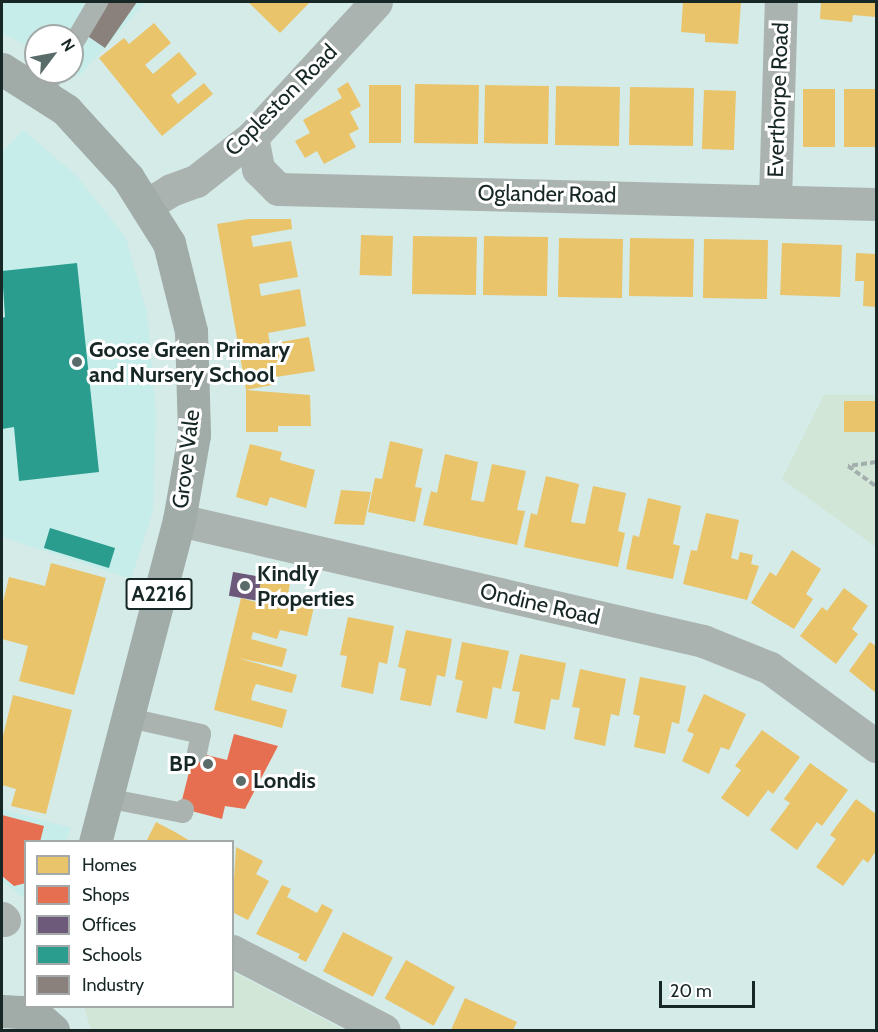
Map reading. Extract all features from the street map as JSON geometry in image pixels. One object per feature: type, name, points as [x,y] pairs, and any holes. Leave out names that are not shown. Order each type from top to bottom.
[{"type":"main road","name":"Grove Vale","points":[[2,69],[24,76]]},
{"type":"main road","name":"Grove Vale","points":[[50,84],[147,205],[169,243],[191,331],[194,435],[179,520],[125,717],[96,840]]},
{"type":"main road","points":[[18,1010],[38,1017],[52,1030]]},
{"type":"street","name":"Copleston Road","points":[[147,205],[171,190],[196,181],[252,137],[376,2]]},
{"type":"street","name":"Everthorpe Road","points":[[775,199],[781,2]]},
{"type":"street","name":"Oglander Road","points":[[252,137],[258,169],[278,189],[775,199],[876,204]]},
{"type":"street","name":"Ondine Road","points":[[179,520],[712,644],[770,668],[876,746]]},
{"type":"street","points":[[234,952],[384,1030]]},
{"type":"lane","points":[[84,26],[98,2]]},
{"type":"lane","points":[[125,717],[203,748]]},
{"type":"lane","points":[[106,798],[187,811]]},
{"type":"path","points":[[876,462],[848,466],[876,486]]},
{"type":"shaded area","points":[[2,2],[146,2],[84,70],[84,24],[24,24],[24,45],[2,33]]},
{"type":"shaded area","name":"Goose Green Primary and Nursery School","points":[[23,130],[76,175],[126,238],[147,313],[156,411],[153,511],[131,579],[2,537],[2,153]]},
{"type":"shaded area","points":[[2,809],[71,828],[66,840],[24,840],[24,898],[2,881]]},
{"type":"green space","points":[[824,395],[876,395],[876,547],[782,479]]},
{"type":"green space","points":[[234,973],[344,1030],[91,1030],[84,1008],[234,1008]]},
{"type":"building: Homes","points":[[248,2],[310,2],[280,33]]},
{"type":"building: Homes","points":[[683,2],[741,2],[738,44],[705,42],[705,34],[681,32]]},
{"type":"building: Homes","points":[[821,2],[876,2],[876,17],[853,15],[852,22],[820,19]]},
{"type":"building: Homes","points":[[154,23],[171,43],[145,65],[153,74],[179,52],[197,74],[171,95],[178,104],[204,83],[213,94],[162,136],[99,58],[124,38],[129,44]]},
{"type":"building: Homes","points":[[348,82],[361,106],[350,112],[359,129],[349,134],[356,147],[324,164],[317,151],[305,158],[295,141],[310,133],[303,120],[342,98],[337,89]]},
{"type":"building: Homes","points":[[415,84],[479,85],[478,144],[414,143]]},
{"type":"building: Homes","points":[[369,85],[401,85],[401,143],[369,143]]},
{"type":"building: Homes","points":[[485,85],[549,86],[548,144],[484,143]]},
{"type":"building: Homes","points":[[556,86],[620,87],[619,146],[555,145]]},
{"type":"building: Homes","points":[[630,87],[694,88],[693,146],[629,145]]},
{"type":"building: Homes","points":[[803,89],[835,89],[835,147],[803,147]]},
{"type":"building: Homes","points":[[844,89],[876,89],[876,147],[844,147]]},
{"type":"building: Homes","points":[[704,90],[736,91],[734,150],[702,149]]},
{"type":"building: Homes","points":[[248,219],[291,219],[292,229],[251,236],[253,247],[291,241],[298,277],[259,284],[261,296],[300,289],[306,326],[268,333],[270,344],[309,337],[315,371],[276,377],[277,384],[246,390],[217,224]]},
{"type":"building: Homes","points":[[361,235],[393,236],[392,276],[360,275]]},
{"type":"building: Homes","points":[[413,236],[477,237],[476,295],[412,294]]},
{"type":"building: Homes","points":[[484,236],[548,237],[547,296],[483,295]]},
{"type":"building: Homes","points":[[559,238],[623,239],[622,298],[558,297]]},
{"type":"building: Homes","points":[[630,238],[694,239],[693,297],[629,296]]},
{"type":"building: Homes","points":[[704,239],[768,240],[767,299],[703,298]]},
{"type":"building: Homes","points":[[782,243],[842,245],[840,297],[780,295]]},
{"type":"building: Homes","points":[[856,253],[876,254],[876,307],[863,306],[864,281],[855,281]]},
{"type":"building: Homes","points":[[246,390],[310,395],[311,426],[278,426],[278,432],[246,432]]},
{"type":"building: Homes","points":[[844,401],[876,401],[876,432],[844,432]]},
{"type":"building: Homes","points":[[390,441],[423,449],[415,487],[422,488],[415,522],[368,512],[375,478],[382,479]]},
{"type":"building: Homes","points":[[250,444],[282,452],[280,460],[315,470],[306,508],[270,497],[267,506],[236,497]]},
{"type":"building: Homes","points":[[445,454],[478,462],[471,500],[484,502],[492,464],[526,471],[517,510],[525,511],[517,545],[423,525],[431,491],[437,493]]},
{"type":"building: Homes","points":[[546,476],[579,484],[571,522],[585,524],[593,486],[626,493],[618,531],[625,533],[618,567],[524,547],[531,513],[537,515]]},
{"type":"building: Homes","points":[[341,490],[371,492],[364,525],[334,524]]},
{"type":"building: Homes","points":[[648,498],[681,506],[673,544],[680,546],[673,579],[626,569],[633,535],[639,537]]},
{"type":"building: Homes","points":[[706,513],[739,520],[731,558],[738,560],[740,552],[753,555],[751,564],[759,566],[747,600],[683,584],[691,550],[697,551]]},
{"type":"building: Homes","points":[[792,550],[821,569],[806,594],[813,599],[794,629],[751,603],[770,572],[776,576]]},
{"type":"building: Homes","points":[[51,563],[106,578],[74,695],[19,681],[28,646],[2,639],[2,606],[9,577],[45,586]]},
{"type":"building: Homes","points":[[262,577],[290,583],[288,594],[316,599],[307,636],[280,630],[277,639],[253,632],[251,639],[287,649],[282,667],[238,658],[297,675],[292,693],[256,684],[253,691],[251,700],[287,710],[282,728],[214,710],[241,598],[256,602]]},
{"type":"building: Homes","points":[[844,588],[868,606],[852,629],[858,634],[836,664],[800,636],[822,607],[827,611]]},
{"type":"building: Homes","points":[[348,617],[394,626],[387,664],[379,662],[373,694],[341,687],[347,656],[340,655]]},
{"type":"building: Homes","points":[[406,630],[452,639],[445,677],[437,675],[431,706],[400,700],[406,669],[398,667]]},
{"type":"building: Homes","points":[[462,642],[509,651],[501,689],[493,687],[487,719],[456,712],[463,681],[455,679]]},
{"type":"building: Homes","points":[[870,642],[876,646],[876,693],[849,671]]},
{"type":"building: Homes","points":[[520,654],[566,663],[559,700],[551,699],[545,730],[514,723],[520,692],[512,691]]},
{"type":"building: Homes","points":[[580,669],[626,679],[619,716],[611,714],[605,746],[574,739],[580,708],[572,707]]},
{"type":"building: Homes","points":[[640,677],[686,686],[679,724],[672,722],[665,754],[634,747],[640,716],[633,714]]},
{"type":"building: Homes","points":[[704,694],[746,714],[729,750],[721,747],[709,774],[682,761],[694,734],[687,731]]},
{"type":"building: Homes","points":[[13,695],[72,710],[46,814],[11,806],[16,789],[2,785],[2,740]]},
{"type":"building: Homes","points":[[762,730],[800,757],[773,794],[768,790],[748,817],[721,798],[741,770],[735,766]]},
{"type":"building: Homes","points":[[810,763],[848,790],[822,826],[817,822],[797,850],[770,830],[790,803],[784,799]]},
{"type":"building: Homes","points":[[856,799],[876,814],[876,851],[868,863],[863,859],[843,886],[816,867],[836,839],[830,835]]},
{"type":"building: Homes","points":[[156,822],[189,840],[147,840]]},
{"type":"building: Homes","points":[[236,847],[263,861],[256,874],[269,881],[248,920],[234,913]]},
{"type":"building: Homes","points":[[282,885],[291,889],[287,897],[317,913],[322,904],[333,910],[306,962],[298,958],[300,954],[256,934]]},
{"type":"building: Homes","points":[[343,932],[393,957],[373,997],[323,971]]},
{"type":"building: Homes","points":[[406,960],[455,987],[434,1026],[385,998]]},
{"type":"building: Homes","points":[[465,998],[517,1022],[513,1030],[451,1030]]},
{"type":"building: Shops","points":[[234,734],[278,746],[245,809],[225,806],[222,819],[180,808],[194,752],[227,760]]},
{"type":"building: Shops","points":[[2,815],[44,826],[40,840],[24,840],[24,884],[14,886],[2,876]]},
{"type":"building: Offices","name":"Kindly Properties","points":[[233,572],[262,577],[257,601],[229,596]]},
{"type":"building: Schools","points":[[77,263],[99,472],[19,481],[14,427],[2,429],[2,318],[5,317],[2,271]]},
{"type":"building: Schools","points":[[50,528],[115,548],[109,568],[44,548]]},
{"type":"building: Industry","points":[[109,2],[137,2],[105,48],[86,35]]},
{"type":"place","name":"Goose Green Primary and Nursery School","points":[[77,362]]},
{"type":"place","name":"Kindly Properties","points":[[245,586]]},
{"type":"place","name":"BP","points":[[208,764]]},
{"type":"place","name":"Londis","points":[[241,781]]}]
